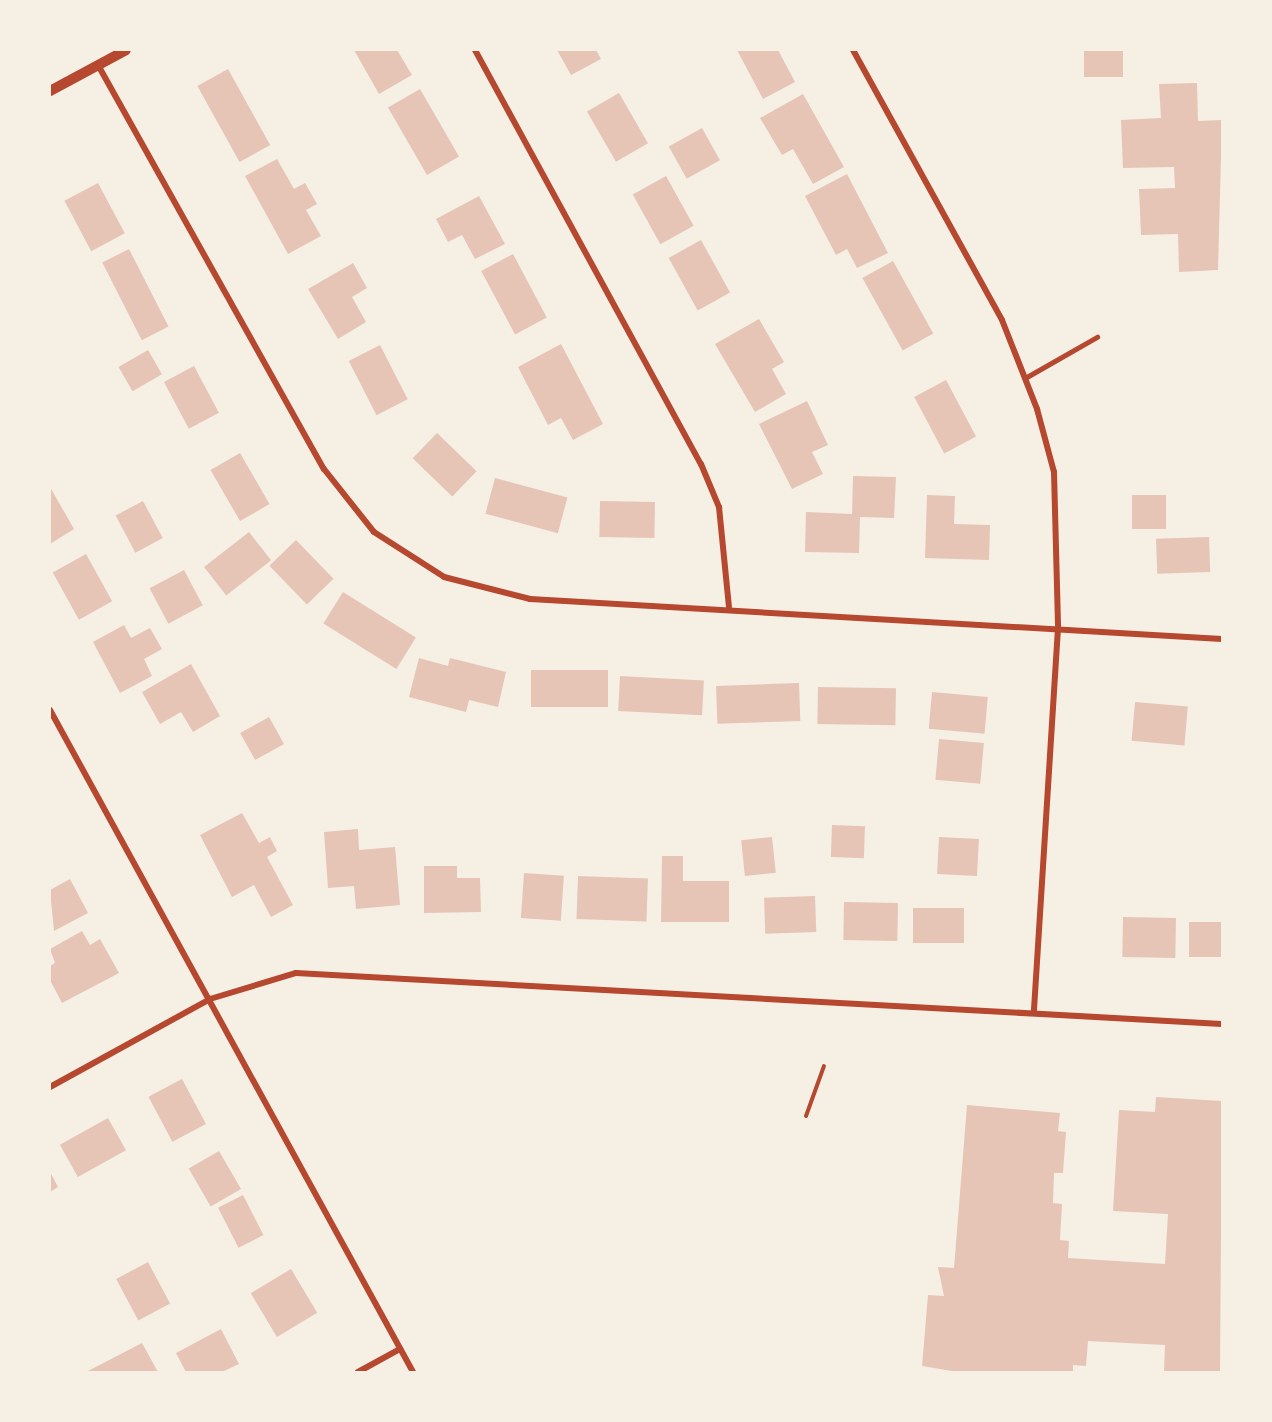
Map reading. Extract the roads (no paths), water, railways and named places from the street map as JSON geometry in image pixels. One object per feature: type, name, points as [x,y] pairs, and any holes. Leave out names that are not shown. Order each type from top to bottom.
[{"type":"street","points":[[50,91],[126,50]]},
{"type":"street","points":[[475,50],[701,464],[720,507],[729,607]]},
{"type":"street","points":[[853,50],[1002,320],[1025,378],[1054,472],[1058,628],[1034,1011]]},
{"type":"street","points":[[98,65],[324,469],[374,532],[444,577],[530,599],[729,607],[1222,639]]},
{"type":"street","points":[[50,710],[413,1372]]},
{"type":"street","points":[[50,1087],[210,999],[296,973],[1034,1011],[1222,1024]]},
{"type":"street","points":[[358,1372],[400,1349]]},
{"type":"lane","points":[[1025,378],[1097,337]]}]
